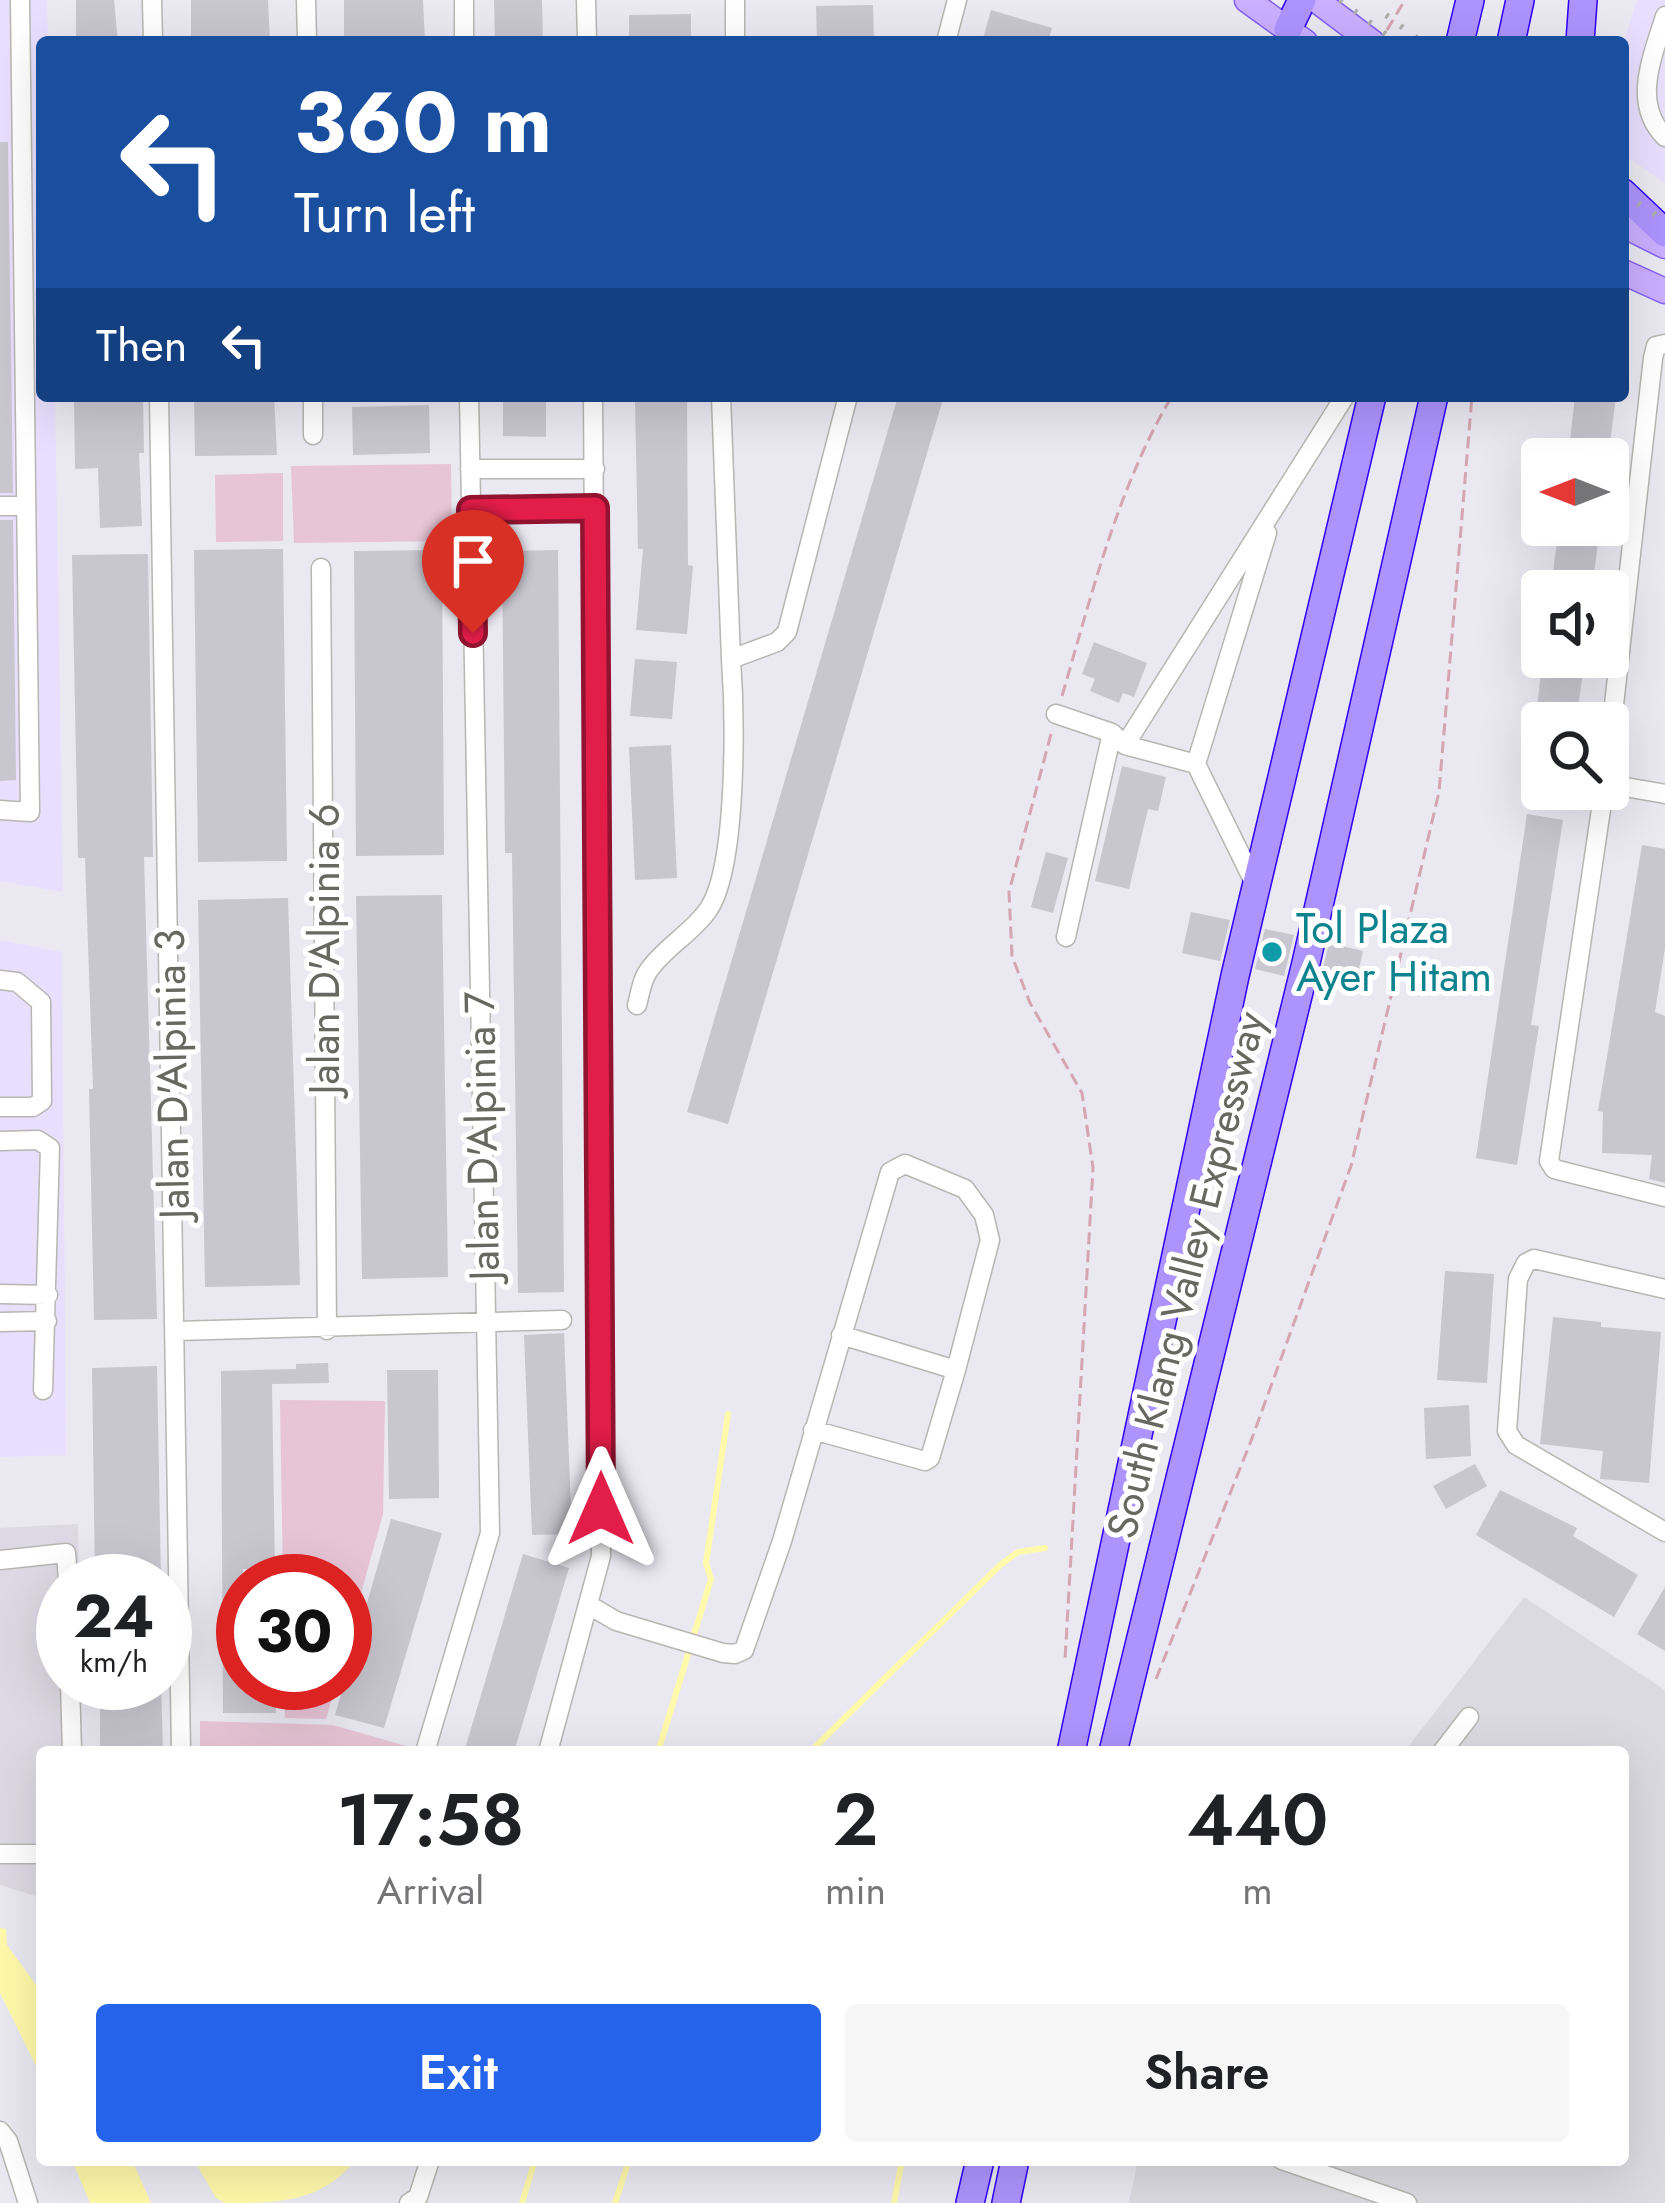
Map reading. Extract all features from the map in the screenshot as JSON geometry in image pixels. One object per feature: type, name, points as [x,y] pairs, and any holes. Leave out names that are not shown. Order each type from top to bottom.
[{"type":"highway","points":[[1297,35],[1302,0]]},
{"type":"highway","points":[[1461,36],[1470,0]]},
{"type":"highway","points":[[1512,36],[1520,0]]},
{"type":"highway","points":[[1580,36],[1583,0]]},
{"type":"highway","points":[[1629,199],[1665,232]]},
{"type":"highway","name":"South Klang Valley Expressway","points":[[1072,1746],[1256,886],[1371,402]]},
{"type":"highway","name":"South Klang Valley Expressway","points":[[1114,1746],[1306,963],[1433,402]]},
{"type":"highway","points":[[970,2203],[979,2166]]},
{"type":"highway","points":[[1006,2203],[1015,2166]]},
{"type":"main road","points":[[1247,0],[1297,35]]},
{"type":"main road","points":[[1316,0],[1366,36]]},
{"type":"main road","points":[[1629,228],[1665,246]]},
{"type":"main road","points":[[1629,275],[1665,291]]},
{"type":"street","points":[[0,810],[30,812],[20,0]]},
{"type":"street","points":[[152,0],[153,36]]},
{"type":"street","points":[[306,0],[307,36]]},
{"type":"street","points":[[464,0],[464,36]]},
{"type":"street","points":[[586,0],[587,36]]},
{"type":"street","points":[[735,0],[735,36]]},
{"type":"street","points":[[948,36],[957,0]]},
{"type":"street","points":[[1665,16],[1646,89],[1653,122],[1665,136]]},
{"type":"street","points":[[0,271],[23,271]]},
{"type":"street","points":[[1615,702],[1660,345]]},
{"type":"street","name":"Jalan D'Alpinia 3","points":[[159,402],[181,1746]]},
{"type":"street","points":[[313,402],[313,435]]},
{"type":"street","name":"Jalan D'Alpinia 7","points":[[427,1746],[490,1532],[469,402]]},
{"type":"street","points":[[550,1746],[601,1556],[593,402]]},
{"type":"street","points":[[637,1005],[647,971],[712,906],[730,815],[736,726],[721,402]]},
{"type":"street","points":[[731,659],[777,642],[787,632],[846,402]]},
{"type":"street","points":[[1066,937],[1118,739],[1342,402]]},
{"type":"street","points":[[470,469],[595,469]]},
{"type":"street","points":[[548,469],[548,508]]},
{"type":"street","points":[[0,506],[26,506]]},
{"type":"street","points":[[1256,886],[1196,764],[1276,507]]},
{"type":"street","points":[[471,510],[595,508]]},
{"type":"street","name":"Jalan D'Alpinia 6","points":[[321,568],[327,1330]]},
{"type":"street","points":[[1056,714],[1196,764]]},
{"type":"street","points":[[1629,790],[1665,794]]},
{"type":"street","points":[[1602,810],[1549,1161],[1554,1169],[1665,1197]]},
{"type":"street","points":[[0,980],[16,982],[40,1003],[42,1102],[33,1107],[0,1107]]},
{"type":"street","points":[[0,1141],[38,1140],[50,1148],[43,1390]]},
{"type":"street","points":[[589,1605],[616,1621],[723,1653],[744,1650],[890,1172],[904,1164],[965,1189],[984,1215],[990,1240],[930,1458],[925,1461],[813,1430]]},
{"type":"street","points":[[1665,1289],[1534,1259],[1526,1263],[1519,1280],[1507,1431],[1516,1445],[1665,1532]]},
{"type":"street","points":[[0,1294],[48,1295]]},
{"type":"street","points":[[176,1331],[562,1320]]},
{"type":"street","points":[[0,1322],[47,1322]]},
{"type":"street","points":[[842,1335],[956,1370]]},
{"type":"street","points":[[0,1559],[36,1555]]},
{"type":"street","points":[[71,1710],[72,1746]]},
{"type":"street","points":[[1446,1746],[1468,1717]]},
{"type":"street","points":[[0,1854],[36,1854]]},
{"type":"street","points":[[0,2131],[28,2203]]},
{"type":"street","points":[[409,2203],[418,2197],[428,2166]]},
{"type":"street","points":[[1299,2166],[1406,2203]]},
{"type":"path","points":[[1375,36],[1405,0]]},
{"type":"path","points":[[1065,1666],[1093,1168],[1082,1093],[1030,1004],[1012,956],[1009,892],[1110,531],[1149,435],[1168,402]]},
{"type":"path","points":[[1151,1690],[1258,1420],[1351,1166],[1439,792],[1472,402]]},
{"type":"shaded area","points":[[0,0],[47,0],[48,36],[36,36],[36,402],[55,402],[63,892],[0,881]]},
{"type":"shaded area","points":[[1637,0],[1665,0],[1665,183],[1629,158],[1626,36]]},
{"type":"shaded area","points":[[451,464],[452,541],[294,543],[291,466]]},
{"type":"shaded area","points":[[283,473],[283,541],[216,542],[215,475]]},
{"type":"shaded area","points":[[0,940],[62,952],[66,1455],[0,1457]]},
{"type":"shaded area","points":[[280,1400],[385,1401],[383,1514],[372,1554],[283,1554]]},
{"type":"shaded area","points":[[78,1524],[79,1554],[36,1554],[36,1710],[80,1710],[81,1746],[36,1746],[36,1896],[0,1885],[0,1528]]},
{"type":"shaded area","points":[[1524,1597],[1665,1690],[1665,2203],[1129,2203],[1137,2166],[1629,2166],[1629,1746],[1409,1746]]},
{"type":"shaded area","points":[[285,1710],[328,1710],[326,1719],[285,1718]]},
{"type":"shaded area","points":[[200,1721],[333,1725],[406,1746],[200,1746]]},
{"type":"shaded area","points":[[0,1928],[6,1929],[7,1945],[36,1985],[36,2066],[0,1993]]},
{"type":"shaded area","points":[[75,2166],[135,2166],[151,2203],[90,2203]]},
{"type":"shaded area","points":[[197,2166],[350,2166],[328,2185],[297,2198],[225,2203],[216,2198]]},
{"type":"building","points":[[76,0],[114,0],[117,36],[76,36]]},
{"type":"building","points":[[191,0],[268,0],[270,36],[191,36]]},
{"type":"building","points":[[344,0],[423,0],[425,36],[344,36]]},
{"type":"building","points":[[494,0],[542,0],[543,36],[495,36]]},
{"type":"building","points":[[873,5],[874,36],[817,36],[816,6]]},
{"type":"building","points":[[991,10],[1052,28],[1050,36],[984,36]]},
{"type":"building","points":[[691,14],[691,36],[629,36],[629,15]]},
{"type":"building","points":[[0,142],[8,142],[13,493],[0,493]]},
{"type":"building","points":[[74,402],[143,402],[144,453],[139,453],[142,526],[100,528],[98,468],[75,469]]},
{"type":"building","points":[[194,402],[274,402],[277,455],[195,456]]},
{"type":"building","points":[[503,402],[546,402],[546,437],[503,436]]},
{"type":"building","points":[[635,402],[687,402],[688,565],[693,566],[687,634],[636,630],[643,549],[638,549]]},
{"type":"building","points":[[896,402],[942,402],[728,1124],[687,1112]]},
{"type":"building","points":[[1574,402],[1615,402],[1611,438],[1570,438]]},
{"type":"building","points":[[429,405],[430,453],[353,455],[352,407]]},
{"type":"building","points":[[0,520],[13,520],[16,780],[0,781]]},
{"type":"building","points":[[1556,546],[1597,546],[1595,570],[1553,570]]},
{"type":"building","points":[[283,549],[287,861],[198,862],[194,550]]},
{"type":"building","points":[[442,550],[444,855],[356,856],[354,551]]},
{"type":"building","points":[[558,550],[564,1292],[518,1293],[502,551]]},
{"type":"building","points":[[148,554],[153,857],[144,857],[157,1319],[94,1320],[89,1089],[93,1089],[85,858],[78,858],[72,555]]},
{"type":"building","points":[[1094,642],[1147,663],[1134,697],[1123,693],[1119,703],[1090,691],[1095,679],[1082,674]]},
{"type":"building","points":[[635,659],[677,662],[672,719],[630,716]]},
{"type":"building","points":[[1540,678],[1582,678],[1579,702],[1538,702]]},
{"type":"building","points":[[671,745],[677,878],[635,880],[629,747]]},
{"type":"building","points":[[1122,766],[1166,777],[1158,811],[1148,809],[1129,889],[1095,881]]},
{"type":"building","points":[[1527,814],[1563,820],[1531,1025],[1539,1026],[1517,1165],[1476,1158]]},
{"type":"building","points":[[1642,845],[1665,849],[1665,948],[1655,1012],[1665,1016],[1665,1183],[1649,1179],[1652,1155],[1602,1153],[1603,1112],[1598,1111]]},
{"type":"building","points":[[1046,852],[1068,858],[1053,913],[1031,907]]},
{"type":"building","points":[[442,895],[448,1277],[362,1279],[356,896]]},
{"type":"building","points":[[288,898],[300,1285],[205,1287],[198,900]]},
{"type":"building","points":[[1191,912],[1230,920],[1220,961],[1182,953]]},
{"type":"building","points":[[1265,929],[1294,935],[1284,976],[1255,969]]},
{"type":"building","points":[[1329,943],[1363,951],[1354,992],[1319,984]]},
{"type":"building","points":[[1445,1271],[1494,1274],[1487,1383],[1437,1380]]},
{"type":"building","points":[[1553,1317],[1661,1332],[1649,1483],[1600,1479],[1603,1451],[1540,1444]]},
{"type":"building","points":[[564,1333],[572,1534],[532,1535],[524,1335]]},
{"type":"building","points":[[328,1363],[329,1383],[272,1384],[275,1554],[222,1554],[221,1371],[296,1369],[296,1364]]},
{"type":"building","points":[[157,1366],[160,1554],[95,1554],[92,1368]]},
{"type":"building","points":[[387,1370],[438,1370],[439,1498],[389,1499]]},
{"type":"building","points":[[1469,1405],[1471,1456],[1426,1459],[1424,1408]]},
{"type":"building","points":[[1475,1464],[1487,1486],[1446,1509],[1433,1486]]},
{"type":"building","points":[[1500,1490],[1577,1528],[1573,1536],[1638,1575],[1614,1617],[1476,1535]]},
{"type":"building","points":[[391,1519],[442,1533],[384,1728],[335,1715],[336,1710],[372,1710],[372,1586]]},
{"type":"building","points":[[523,1554],[569,1568],[516,1746],[466,1746]]},
{"type":"building","points":[[1665,1587],[1665,1651],[1637,1634]]},
{"type":"building","points":[[100,1710],[162,1710],[163,1746],[100,1746]]},
{"type":"building","points":[[223,1710],[276,1713],[223,1713]]},
{"type":"waterway","points":[[660,1746],[711,1579],[706,1563],[728,1414]]},
{"type":"waterway","points":[[816,1746],[1000,1565],[1018,1552],[1045,1548]]},
{"type":"waterway","points":[[522,2203],[533,2166]]},
{"type":"waterway","points":[[615,2203],[627,2166]]},
{"type":"waterway","points":[[894,2203],[901,2166]]},
{"type":"railway","points":[[1340,0],[1388,36]]},
{"type":"railway","points":[[1386,15],[1414,36]]},
{"type":"railway","points":[[1629,197],[1665,221]]},
{"type":"place","name":"Tol Plaza Ayer Hitam","points":[[1272,952]]},
{"type":"route","points":[[473,633],[471,510],[595,508],[601,1509]]}]
